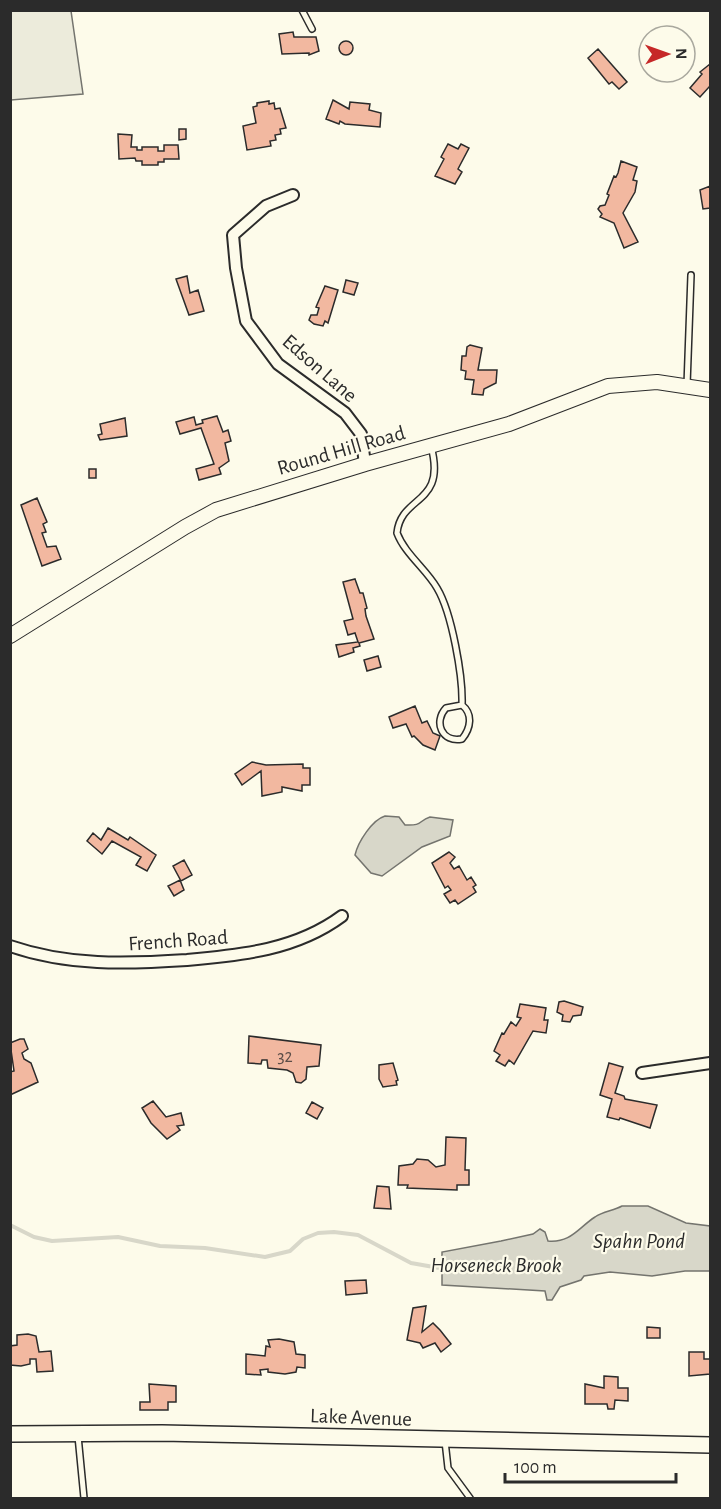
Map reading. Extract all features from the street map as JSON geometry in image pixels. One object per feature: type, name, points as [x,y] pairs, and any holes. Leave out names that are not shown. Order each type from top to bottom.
[{"type":"main road","name":"Lake Avenue","points":[[10,1434],[78,1431],[445,1441],[711,1445]]},
{"type":"street","name":"Edson Lane","points":[[293,195],[266,206],[233,235],[236,268],[246,321],[278,364],[345,413],[361,434],[365,465]]},
{"type":"street","name":"Round Hill Road","points":[[10,636],[184,527],[216,510],[509,424],[608,386],[657,382],[711,390]]},
{"type":"street","name":"French Road","points":[[10,946],[35,954],[102,964],[242,955],[269,950],[317,933],[342,916]]},
{"type":"street","points":[[642,1073],[711,1063]]},
{"type":"lane","points":[[302,10],[312,29]]},
{"type":"lane","points":[[687,387],[691,275]]},
{"type":"lane","points":[[431,446],[436,469],[433,483],[404,515],[397,533],[438,589],[444,603],[460,668],[462,705],[470,718],[468,729],[462,739],[451,740],[444,735],[441,729],[441,716],[446,708],[462,705]]},
{"type":"lane","points":[[78,1431],[84,1498]]},
{"type":"lane","points":[[445,1441],[446,1461],[450,1473],[470,1498]]},
{"type":"shaded area","points":[[11,10],[71,11],[83,94],[11,100]]},
{"type":"water","points":[[385,816],[399,817],[405,825],[418,824],[430,817],[453,820],[450,836],[422,847],[382,876],[371,873],[355,855],[366,832],[375,822]]},
{"type":"water","name":"Spahn Pond","points":[[622,1206],[648,1206],[686,1223],[710,1226],[710,1271],[685,1271],[652,1276],[610,1272],[584,1276],[581,1280],[560,1287],[552,1300],[547,1300],[545,1291],[442,1285],[442,1252],[533,1234],[540,1229],[545,1232],[548,1241],[563,1240],[598,1215]]},
{"type":"building","points":[[293,32],[294,37],[316,37],[319,51],[309,55],[309,53],[282,54],[279,34]]},
{"type":"building","points":[[346,41],[351,43],[353,48],[351,53],[346,55],[341,53],[339,48],[341,43]]},
{"type":"building","points":[[598,49],[627,82],[619,89],[612,82],[609,84],[588,58]]},
{"type":"building","points":[[710,64],[710,86],[700,97],[690,88],[697,84],[697,80],[702,74],[700,72]]},
{"type":"building","points":[[333,100],[349,109],[350,102],[370,104],[369,110],[381,113],[380,127],[345,124],[340,121],[339,124],[326,119]]},
{"type":"building","points":[[269,101],[269,104],[274,103],[275,109],[280,108],[286,128],[280,129],[281,134],[275,135],[276,140],[270,141],[271,146],[247,150],[243,126],[256,123],[253,107],[257,106],[257,103]]},
{"type":"building","points":[[179,129],[186,129],[186,139],[179,140]]},
{"type":"building","points":[[118,134],[132,135],[131,147],[137,147],[137,150],[142,150],[142,147],[158,147],[158,151],[164,151],[164,145],[178,145],[179,159],[164,159],[164,162],[158,162],[158,165],[142,165],[142,161],[136,161],[135,158],[119,159]]},
{"type":"building","points":[[448,144],[458,149],[461,144],[469,148],[458,169],[462,172],[455,184],[435,176],[444,159],[441,157]]},
{"type":"building","points":[[621,161],[637,167],[633,180],[637,181],[635,192],[623,213],[638,242],[624,248],[614,223],[600,217],[602,214],[598,209],[605,205],[609,195],[607,194],[614,176],[616,177],[618,173]]},
{"type":"building","points":[[710,186],[710,208],[703,209],[700,190]]},
{"type":"building","points":[[187,276],[190,293],[198,290],[204,311],[189,315],[176,279]]},
{"type":"building","points":[[346,280],[358,283],[354,295],[343,292]]},
{"type":"building","points":[[325,286],[338,290],[328,323],[325,321],[323,326],[309,320],[311,315],[317,315],[319,308],[316,307]]},
{"type":"building","points":[[470,345],[482,348],[478,370],[497,370],[496,383],[484,389],[483,395],[472,394],[474,380],[465,379],[466,371],[461,370],[462,356],[466,356],[467,347]]},
{"type":"building","points":[[217,416],[223,432],[228,430],[231,441],[225,443],[229,461],[219,468],[221,474],[199,480],[196,469],[214,464],[201,428],[180,434],[176,422],[194,417],[196,425],[203,423],[202,420]]},
{"type":"building","points":[[125,418],[127,436],[100,440],[98,435],[102,434],[100,424]]},
{"type":"building","points":[[89,469],[96,469],[96,478],[89,478]]},
{"type":"building","points":[[37,498],[47,522],[43,524],[46,532],[42,533],[47,547],[56,546],[61,559],[42,566],[21,505]]},
{"type":"building","points":[[355,579],[360,593],[363,593],[367,608],[365,609],[366,616],[374,639],[359,643],[360,646],[353,648],[354,652],[339,657],[336,645],[358,642],[355,633],[348,635],[344,621],[353,619],[343,582]]},
{"type":"building","points":[[378,656],[381,667],[367,671],[364,660]]},
{"type":"building","points":[[415,706],[422,723],[427,721],[433,733],[440,736],[435,750],[423,745],[414,736],[412,737],[406,724],[393,728],[389,717]]},
{"type":"building","points":[[252,762],[266,765],[303,764],[303,768],[310,768],[310,785],[302,785],[302,791],[282,787],[282,792],[262,796],[261,771],[242,785],[235,774]]},
{"type":"building","points":[[108,828],[128,840],[130,837],[156,855],[147,871],[136,865],[141,857],[112,841],[102,854],[87,841],[93,833],[101,840]]},
{"type":"building","points":[[449,852],[455,857],[450,863],[454,869],[459,866],[467,880],[471,877],[476,885],[473,887],[476,892],[458,904],[455,900],[450,903],[444,894],[451,890],[448,886],[445,888],[432,863]]},
{"type":"building","points":[[184,860],[192,875],[181,881],[173,866]]},
{"type":"building","points":[[180,880],[184,890],[174,896],[168,886]]},
{"type":"building","points":[[564,1001],[583,1007],[581,1015],[573,1016],[570,1022],[562,1021],[563,1015],[557,1012],[559,1002]]},
{"type":"building","points":[[520,1004],[546,1008],[544,1020],[548,1020],[546,1033],[533,1031],[514,1064],[509,1060],[505,1066],[496,1061],[500,1055],[494,1051],[502,1033],[504,1034],[511,1022],[516,1026],[521,1018],[517,1017]]},
{"type":"building","points":[[249,1036],[321,1045],[319,1066],[307,1067],[306,1079],[301,1083],[296,1082],[293,1073],[287,1070],[268,1068],[267,1060],[262,1060],[261,1064],[248,1063]]},
{"type":"building","points":[[24,1039],[28,1049],[22,1053],[24,1059],[31,1063],[38,1082],[10,1095],[10,1072],[14,1071],[10,1043]]},
{"type":"building","points":[[393,1063],[398,1080],[397,1085],[383,1087],[379,1079],[379,1065]]},
{"type":"building","points":[[609,1063],[623,1067],[615,1093],[624,1096],[625,1099],[657,1105],[650,1128],[620,1118],[619,1120],[607,1117],[612,1099],[600,1095]]},
{"type":"building","points":[[153,1101],[166,1117],[181,1113],[184,1125],[177,1126],[180,1130],[167,1139],[151,1123],[142,1108]]},
{"type":"building","points":[[312,1102],[323,1108],[317,1119],[306,1113]]},
{"type":"building","points":[[446,1137],[466,1138],[465,1170],[469,1170],[469,1185],[457,1185],[457,1190],[407,1188],[408,1185],[398,1185],[399,1166],[413,1164],[417,1159],[428,1160],[436,1167],[445,1165]]},
{"type":"building","points":[[377,1186],[389,1187],[391,1209],[374,1208]]},
{"type":"building","points":[[366,1280],[367,1293],[346,1295],[345,1281]]},
{"type":"building","points":[[426,1306],[422,1332],[433,1323],[451,1344],[441,1352],[435,1343],[423,1348],[420,1343],[407,1340],[413,1308]]},
{"type":"building","points":[[647,1327],[660,1328],[660,1338],[647,1338]]},
{"type":"building","points":[[17,1335],[36,1336],[39,1352],[51,1351],[53,1371],[37,1372],[36,1359],[30,1359],[30,1364],[10,1365],[10,1346],[17,1345]]},
{"type":"building","points":[[279,1339],[294,1342],[296,1354],[305,1355],[305,1368],[297,1367],[296,1372],[285,1374],[268,1372],[268,1369],[260,1370],[261,1375],[246,1374],[246,1354],[265,1356],[266,1346],[270,1347],[268,1340]]},
{"type":"building","points":[[689,1352],[704,1352],[704,1359],[710,1359],[710,1374],[689,1376]]},
{"type":"building","points":[[604,1376],[618,1377],[618,1388],[628,1388],[628,1401],[615,1400],[614,1409],[608,1409],[607,1404],[585,1404],[585,1384],[604,1388]]},
{"type":"building","points":[[149,1384],[176,1386],[176,1402],[168,1402],[168,1410],[140,1410],[140,1402],[150,1402]]},
{"type":"waterway","name":"Horseneck Brook","points":[[10,1225],[34,1237],[52,1241],[118,1237],[160,1246],[205,1248],[265,1257],[290,1251],[303,1239],[318,1233],[334,1232],[358,1235],[411,1263],[445,1269]]}]
